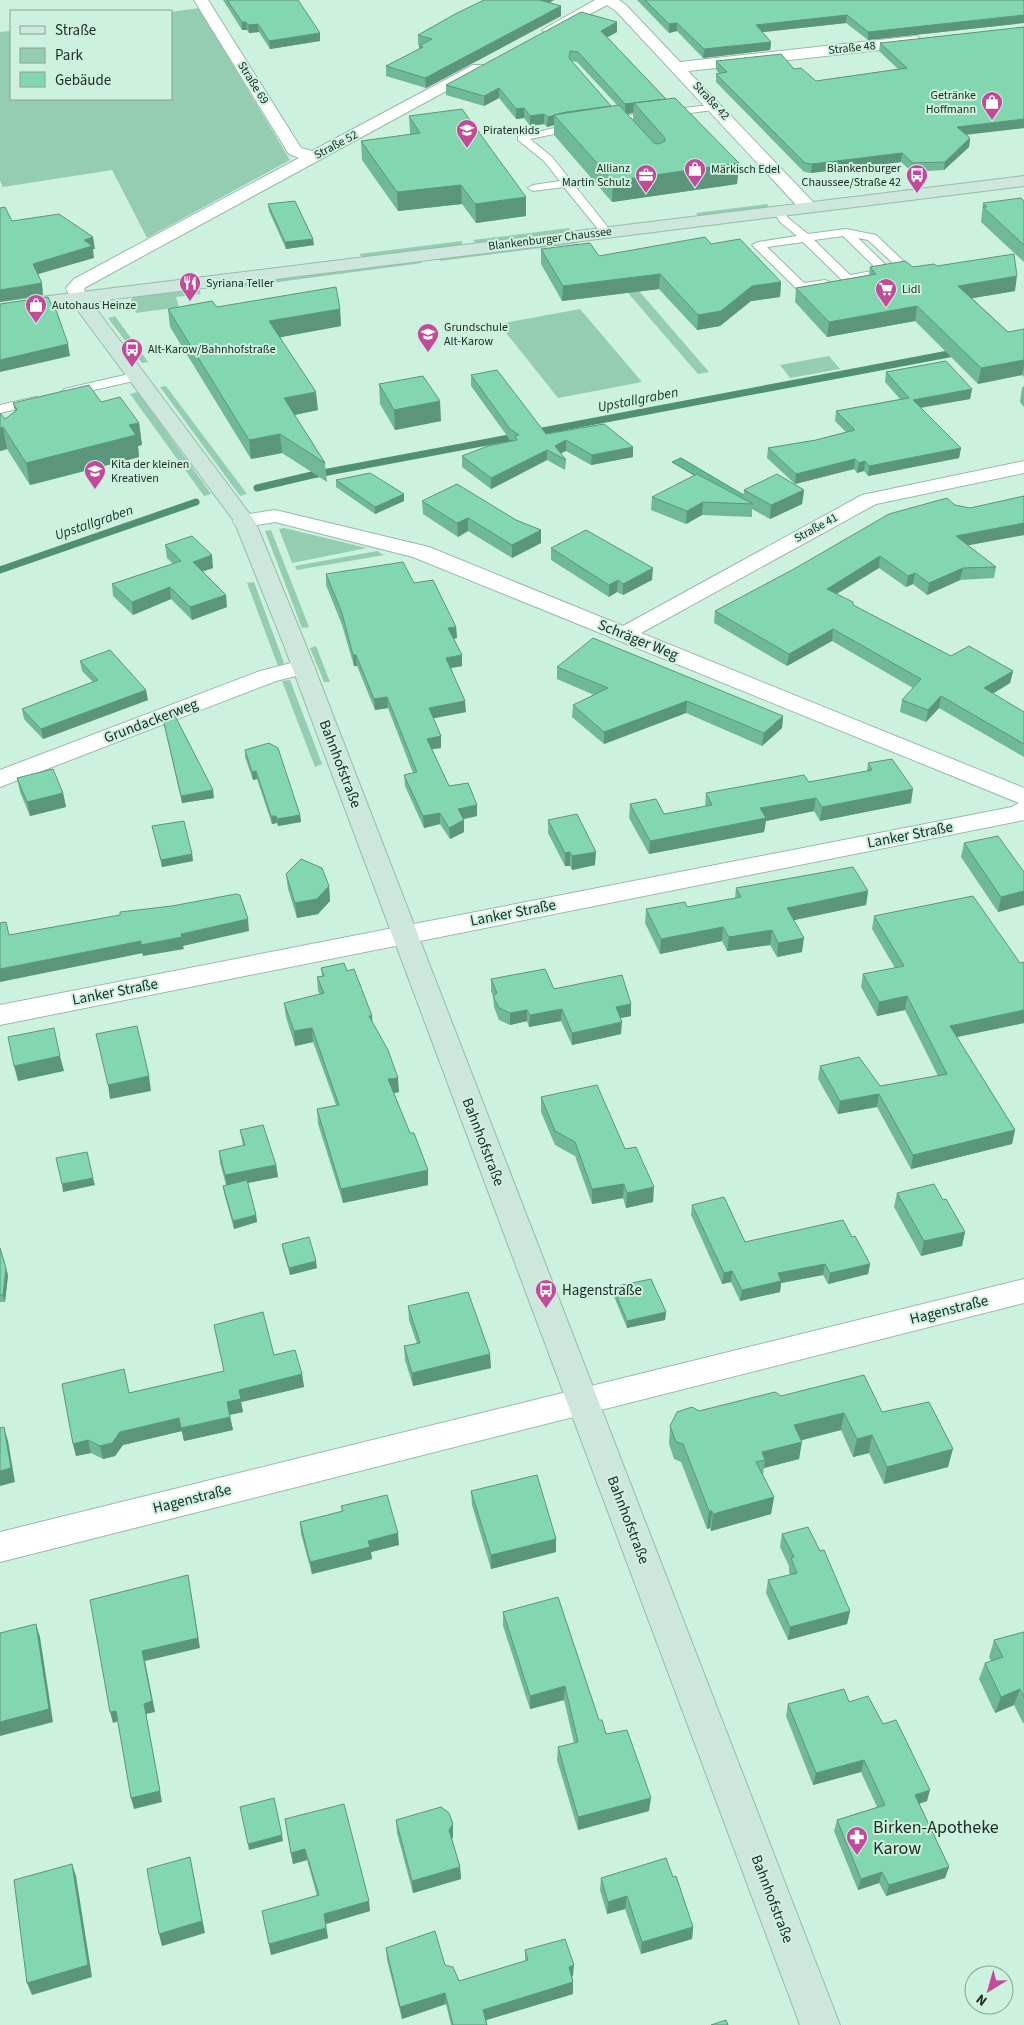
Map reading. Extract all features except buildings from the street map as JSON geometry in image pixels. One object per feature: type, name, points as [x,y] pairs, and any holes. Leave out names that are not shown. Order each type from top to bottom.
[{"type":"main road","name":"Blankenburger Chaussee","points":[[0,308],[1024,180]]},
{"type":"main road","name":"Bahnhofstraße","points":[[77,297],[138,376],[244,521],[303,668],[820,2025]]},
{"type":"street","name":"Straße 69","points":[[201,0],[295,150],[313,157]]},
{"type":"street","points":[[533,39],[606,0]]},
{"type":"street","name":"Straße 42","points":[[610,0],[621,8],[679,67],[808,206]]},
{"type":"street","name":"Straße 48","points":[[679,67],[934,39]]},
{"type":"street","name":"Straße 52","points":[[77,297],[76,288],[80,283],[491,62]]},
{"type":"street","name":"Straße 41","points":[[625,635],[635,627],[869,499],[1024,467]]},
{"type":"street","name":"Schräger Weg","points":[[244,521],[275,516],[421,552],[1024,798]]},
{"type":"street","name":"Grundackerweg","points":[[0,779],[268,676],[303,668]]},
{"type":"street","name":"Lanker Straße","points":[[0,1015],[1020,813],[1024,810]]},
{"type":"street","name":"Hagenstraße","points":[[0,1547],[1024,1292]]},
{"type":"lane","points":[[610,106],[625,123]]},
{"type":"lane","points":[[606,232],[548,159],[522,138],[589,124],[625,123],[716,107]]},
{"type":"lane","points":[[532,188],[568,183]]},
{"type":"lane","points":[[778,210],[784,220],[805,237],[847,279]]},
{"type":"lane","points":[[846,232],[887,272],[801,287],[754,246],[846,232],[872,236],[913,276]]},
{"type":"lane","points":[[0,409],[138,376]]},
{"type":"green space","points":[[199,8],[290,160],[147,238],[112,170],[3,187],[0,181],[0,32],[10,31],[10,100],[172,100],[172,12]]},
{"type":"green space","points":[[767,204],[769,207],[698,216],[696,213]]},
{"type":"green space","points":[[569,228],[571,231],[476,243],[473,240]]},
{"type":"green space","points":[[577,240],[579,243],[440,261],[439,257]]},
{"type":"green space","points":[[462,241],[462,245],[362,257],[359,254]]},
{"type":"green space","points":[[608,255],[709,372],[698,374],[597,257]]},
{"type":"green space","points":[[418,259],[422,263],[225,289],[219,286]]},
{"type":"green space","points":[[195,287],[199,289],[201,294],[176,297],[179,307],[136,313],[131,300],[133,298],[132,295]]},
{"type":"green space","points":[[580,309],[642,382],[558,398],[499,324]]},
{"type":"green space","points":[[115,316],[148,362],[142,363],[108,318]]},
{"type":"green space","points":[[829,356],[840,369],[790,378],[780,365]]},
{"type":"green space","points":[[166,386],[247,494],[240,496],[160,387]]},
{"type":"green space","points":[[138,392],[211,494],[204,496],[130,394]]},
{"type":"green space","points":[[284,528],[367,548],[292,563],[279,529]]},
{"type":"green space","points":[[271,530],[309,627],[302,628],[265,531]]},
{"type":"green space","points":[[377,551],[384,555],[297,570],[295,566]]},
{"type":"green space","points":[[254,582],[284,663],[278,666],[247,583]]},
{"type":"green space","points":[[316,646],[330,682],[324,682],[310,648]]},
{"type":"green space","points":[[290,680],[322,764],[315,767],[282,681]]},
{"type":"shaded area","points":[[681,458],[747,497],[738,501],[672,462]]},
{"type":"waterway","name":"Upstallgraben","points":[[532,433],[959,352]]},
{"type":"waterway","name":"Upstallgraben","points":[[257,488],[312,475],[519,436]]},
{"type":"waterway","name":"Upstallgraben","points":[[0,570],[196,502]]},
{"type":"place","name":"Getränke Hoffmann","points":[[992,121]]},
{"type":"place","name":"Piratenkids","points":[[467,149]]},
{"type":"place","name":"Märkisch Edel","points":[[695,188]]},
{"type":"place","name":"Allianz Martin Schulz","points":[[646,194]]},
{"type":"place","name":"Blankenburger Chaussee/Straße 42","points":[[917,194]]},
{"type":"place","name":"Syriana Teller","points":[[190,302]]},
{"type":"place","name":"Lidl","points":[[886,308]]},
{"type":"place","name":"Autohaus Heinze","points":[[36,324]]},
{"type":"place","name":"Grundschule Alt-Karow","points":[[428,353]]},
{"type":"place","name":"Alt-Karow/Bahnhofstraße","points":[[132,368]]},
{"type":"place","name":"Kita der kleinen Kreativen","points":[[95,490]]},
{"type":"place","name":"Hagenstraße","points":[[546,1309]]},
{"type":"place","name":"Birken-Apotheke Karow","points":[[857,1856]]}]
